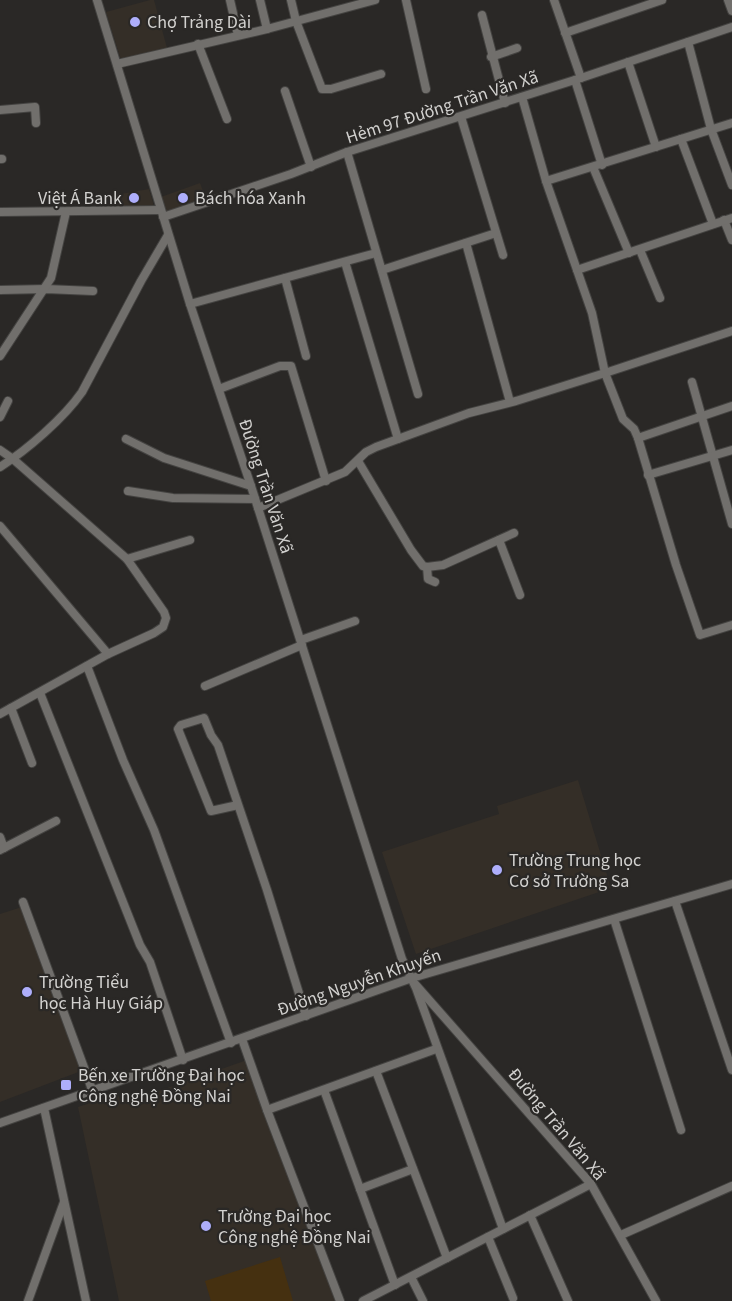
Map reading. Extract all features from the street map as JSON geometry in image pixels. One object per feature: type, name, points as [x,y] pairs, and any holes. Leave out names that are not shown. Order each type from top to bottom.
[{"type":"street","name":"Đường Trần Văn Xã","points":[[98,0],[161,213],[402,959],[413,981],[591,1184],[656,1301]]},
{"type":"street","points":[[230,0],[238,35]]},
{"type":"street","points":[[260,0],[267,29]]},
{"type":"street","points":[[291,0],[296,21],[322,89],[331,89],[381,74]]},
{"type":"street","points":[[117,64],[267,29],[375,0]]},
{"type":"street","points":[[406,0],[426,89]]},
{"type":"street","points":[[554,0],[602,165]]},
{"type":"street","points":[[565,33],[662,0]]},
{"type":"street","points":[[728,0],[732,11]]},
{"type":"street","points":[[482,15],[491,57],[505,103]]},
{"type":"street","name":"Hẻm 97 Đường Trần Văn Xã","points":[[0,212],[161,213],[311,167],[347,152],[505,103],[732,27]]},
{"type":"street","points":[[688,42],[711,129],[732,185]]},
{"type":"street","points":[[198,44],[227,119]]},
{"type":"street","points":[[491,57],[517,48]]},
{"type":"street","points":[[628,62],[656,147]]},
{"type":"street","points":[[285,92],[311,167]]},
{"type":"street","points":[[522,97],[546,181],[592,313],[604,373],[623,419],[634,429],[638,438],[700,635],[732,626]]},
{"type":"street","points":[[0,110],[35,107],[36,123]]},
{"type":"street","points":[[461,117],[503,255]]},
{"type":"street","points":[[546,181],[732,123]]},
{"type":"street","points":[[681,139],[713,224]]},
{"type":"street","points":[[347,152],[418,394]]},
{"type":"street","points":[[593,167],[629,253]]},
{"type":"street","points":[[0,356],[46,289],[55,266],[66,212]]},
{"type":"street","points":[[577,270],[728,219],[732,240]]},
{"type":"street","points":[[382,270],[496,233]]},
{"type":"street","points":[[0,467],[13,459],[72,406],[82,393],[168,235]]},
{"type":"street","points":[[466,243],[510,402]]},
{"type":"street","points":[[640,249],[660,298]]},
{"type":"street","points":[[190,304],[376,253]]},
{"type":"street","points":[[345,262],[398,439]]},
{"type":"street","points":[[285,278],[306,356]]},
{"type":"street","points":[[0,290],[93,291]]},
{"type":"street","points":[[128,491],[173,498],[256,504],[326,481],[345,472],[366,452],[469,412],[510,402],[732,331]]},
{"type":"street","points":[[219,389],[280,366],[291,366],[326,481]]},
{"type":"street","points":[[692,382],[732,524]]},
{"type":"street","points":[[0,417],[8,401]]},
{"type":"street","points":[[638,438],[732,406]]},
{"type":"street","points":[[126,440],[164,458],[251,486]]},
{"type":"street","points":[[0,450],[127,559],[166,618],[163,627],[154,633],[108,654],[0,714]]},
{"type":"street","points":[[648,475],[732,450]]},
{"type":"street","points":[[358,461],[411,550],[420,563],[427,567],[443,565],[514,533]]},
{"type":"street","points":[[0,526],[108,654]]},
{"type":"street","points":[[127,559],[190,540]]},
{"type":"street","points":[[499,540],[520,595]]},
{"type":"street","points":[[427,567],[428,582]]},
{"type":"street","points":[[204,686],[301,642],[355,621]]},
{"type":"street","points":[[87,666],[123,760],[154,830],[231,1043]]},
{"type":"street","points":[[40,693],[140,945],[150,962],[183,1060]]},
{"type":"street","points":[[11,708],[32,763]]},
{"type":"street","points":[[238,804],[211,811],[178,729],[181,725],[204,718],[218,745],[238,804],[306,1016]]},
{"type":"street","points":[[0,837],[2,849],[56,821]]},
{"type":"street","name":"Đường Nguyễn Khuyến","points":[[0,1123],[413,981],[732,884]]},
{"type":"street","points":[[675,901],[732,1070]]},
{"type":"street","points":[[23,902],[93,1092]]},
{"type":"street","points":[[614,919],[681,1130]]},
{"type":"street","points":[[413,981],[503,1229]]},
{"type":"street","points":[[242,1039],[340,1301]]},
{"type":"street","points":[[267,1110],[436,1049]]},
{"type":"street","points":[[376,1071],[447,1258]]},
{"type":"street","points":[[324,1090],[395,1285]]},
{"type":"street","points":[[44,1108],[86,1301]]},
{"type":"street","points":[[360,1190],[413,1169]]},
{"type":"street","points":[[363,1301],[591,1184]]},
{"type":"street","points":[[621,1235],[732,1186]]},
{"type":"street","points":[[28,1301],[64,1200]]},
{"type":"street","points":[[530,1215],[568,1301]]},
{"type":"street","points":[[488,1238],[513,1298]]},
{"type":"street","points":[[411,1277],[423,1301]]},
{"type":"shaded area","name":"Chợ Trảng Dài","points":[[154,0],[167,48],[121,60],[106,12]]},
{"type":"shaded area","name":"Bách hóa Xanh","points":[[200,183],[206,199],[166,213],[161,197]]},
{"type":"shaded area","name":"Việt Á Bank","points":[[149,189],[154,206],[117,206],[115,195]]},
{"type":"shaded area","name":"Trường Trung học Cơ sở Trường Sa","points":[[578,780],[611,888],[416,954],[382,852],[499,814],[497,806]]},
{"type":"shaded area","name":"Trường Tiểu học Hà Huy Giáp","points":[[22,907],[81,1071],[0,1102],[0,914]]},
{"type":"shaded area","name":"Trường Đại học Công nghệ Đồng Nai","points":[[247,1060],[337,1301],[119,1301],[78,1107],[118,1094],[122,1104]]},
{"type":"shaded area","points":[[280,1257],[293,1301],[211,1301],[205,1281]]},
{"type":"place","name":"Chợ Trảng Dài","points":[[135,22]]},
{"type":"place","name":"Việt Á Bank","points":[[134,198]]},
{"type":"place","name":"Bách hóa Xanh","points":[[183,198]]},
{"type":"place","name":"Trường Trung học Cơ sở Trường Sa","points":[[497,870]]},
{"type":"place","name":"Trường Tiểu học Hà Huy Giáp","points":[[27,992]]},
{"type":"place","name":"Bến xe Trường Đại học Công nghệ Đồng Nai","points":[[66,1085]]},
{"type":"place","name":"Trường Đại học Công nghệ Đồng Nai","points":[[206,1226]]}]
